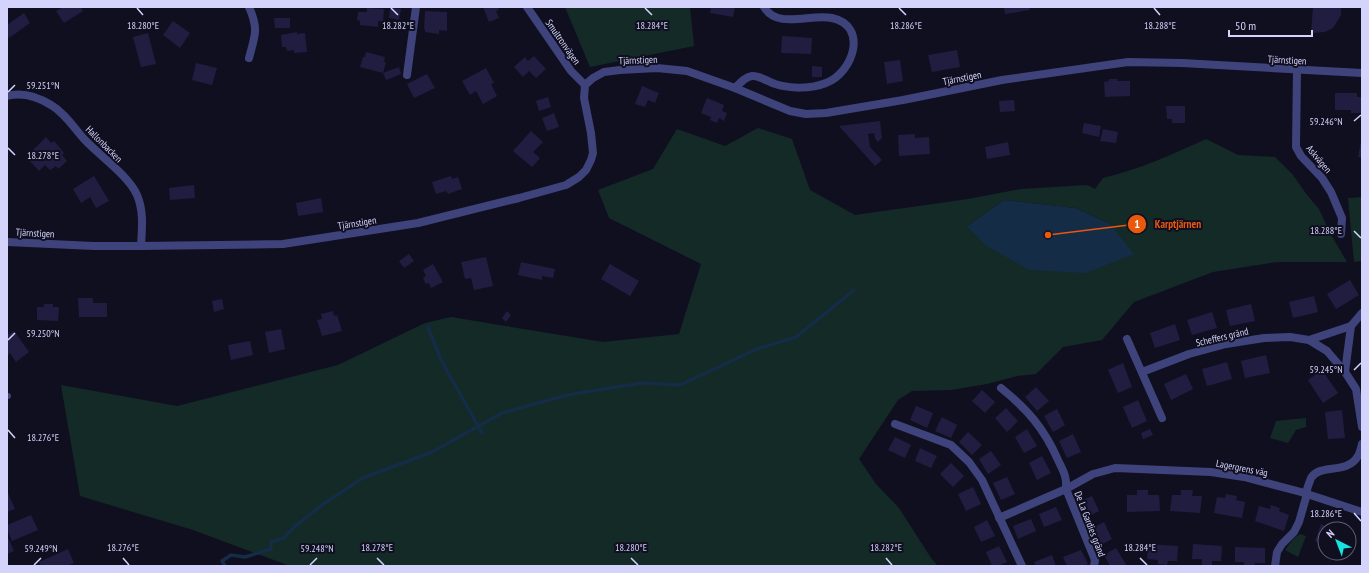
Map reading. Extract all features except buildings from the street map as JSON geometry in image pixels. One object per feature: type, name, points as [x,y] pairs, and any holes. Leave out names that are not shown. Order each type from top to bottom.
[{"type":"street","points":[[249,7],[256,26],[250,58]]},
{"type":"street","points":[[407,76],[416,7]]},
{"type":"street","name":"Smultronvägen","points":[[527,7],[571,71],[578,80],[586,85]]},
{"type":"street","points":[[736,88],[741,81],[748,77],[754,76],[777,85],[798,88],[813,87],[827,83],[837,77],[842,71],[849,61],[853,51],[854,41],[851,30],[846,24],[838,19],[827,16],[789,19],[778,18],[772,15],[764,7]]},
{"type":"street","name":"Tjärnstigen","points":[[7,242],[94,246],[253,246],[301,242],[418,223],[566,185],[579,177],[586,170],[593,153],[591,133],[584,98],[586,85],[593,78],[604,72],[620,70],[657,68],[687,71],[736,88],[790,111],[806,114],[903,100],[980,84],[1128,62],[1182,63],[1362,73]]},
{"type":"street","name":"Askvägen","points":[[1297,70],[1296,147],[1301,156],[1322,178],[1331,192],[1342,218],[1341,234]]},
{"type":"street","name":"Hallonbacken","points":[[7,96],[25,95],[35,97],[52,105],[62,113],[100,156],[127,180],[133,188],[140,204],[141,246]]},
{"type":"street","name":"Scheffers gränd","points":[[1309,340],[1351,326],[1362,314]]},
{"type":"street","points":[[1345,372],[1351,326]]},
{"type":"street","name":"Scheffers gränd","points":[[1142,372],[1189,354],[1226,344],[1270,337],[1290,337],[1309,340],[1327,351],[1345,372],[1356,390],[1362,427]]},
{"type":"street","points":[[1127,339],[1162,418]]},
{"type":"street","name":"De La Gardies gränd","points":[[1001,388],[1035,420],[1050,441],[1067,479],[1066,489],[1095,560],[1094,566]]},
{"type":"street","points":[[896,424],[951,445],[969,462],[982,480],[1022,566]]},
{"type":"street","points":[[1275,566],[1277,552],[1282,544],[1294,532],[1299,522],[1311,478],[1321,471],[1340,468],[1352,463],[1358,456],[1362,444]]},
{"type":"street","name":"De La Gardies gränd","points":[[999,518],[1066,489],[1092,474],[1115,468]]},
{"type":"street","name":"Lagergrens väg","points":[[1115,468],[1211,472],[1244,477],[1307,494],[1362,512]]},
{"type":"green space","points":[[565,7],[690,7],[694,46],[590,67]]},
{"type":"green space","points":[[758,128],[792,139],[810,190],[855,215],[968,199],[1021,189],[1087,185],[1095,189],[1103,178],[1143,166],[1206,139],[1238,155],[1275,157],[1293,175],[1319,209],[1330,233],[1347,262],[1277,262],[1213,272],[1134,302],[1102,340],[1063,347],[1036,374],[1017,376],[987,384],[951,390],[912,391],[898,400],[859,459],[876,484],[899,508],[931,558],[938,566],[290,566],[193,530],[80,496],[61,385],[177,406],[338,365],[425,323],[451,317],[603,342],[679,334],[701,264],[609,218],[598,190],[653,169],[677,129],[725,146]],"holes":[[[1004,200],[1076,208],[1110,224],[967,226]]]},
{"type":"green space","points":[[1362,197],[1362,261],[1354,262],[1348,198]]},
{"type":"green space","points":[[1306,418],[1306,427],[1296,430],[1288,443],[1270,438],[1276,421]]},
{"type":"green space","points":[[1300,534],[1306,536],[1298,557],[1285,550],[1294,538]]},
{"type":"water","points":[[1004,200],[1076,208],[1110,224],[1134,254],[1086,273],[1029,270],[985,245],[967,226]]},
{"type":"waterway","points":[[225,566],[222,561],[231,555],[245,557],[271,549],[271,542],[284,538],[294,527],[322,505],[363,478],[432,452],[502,413],[567,395],[642,383],[680,385],[757,349],[796,337],[854,290]]},
{"type":"waterway","points":[[428,327],[441,360],[482,433]]},
{"type":"place","name":"Karptjärnen","points":[[1048,235]]}]
